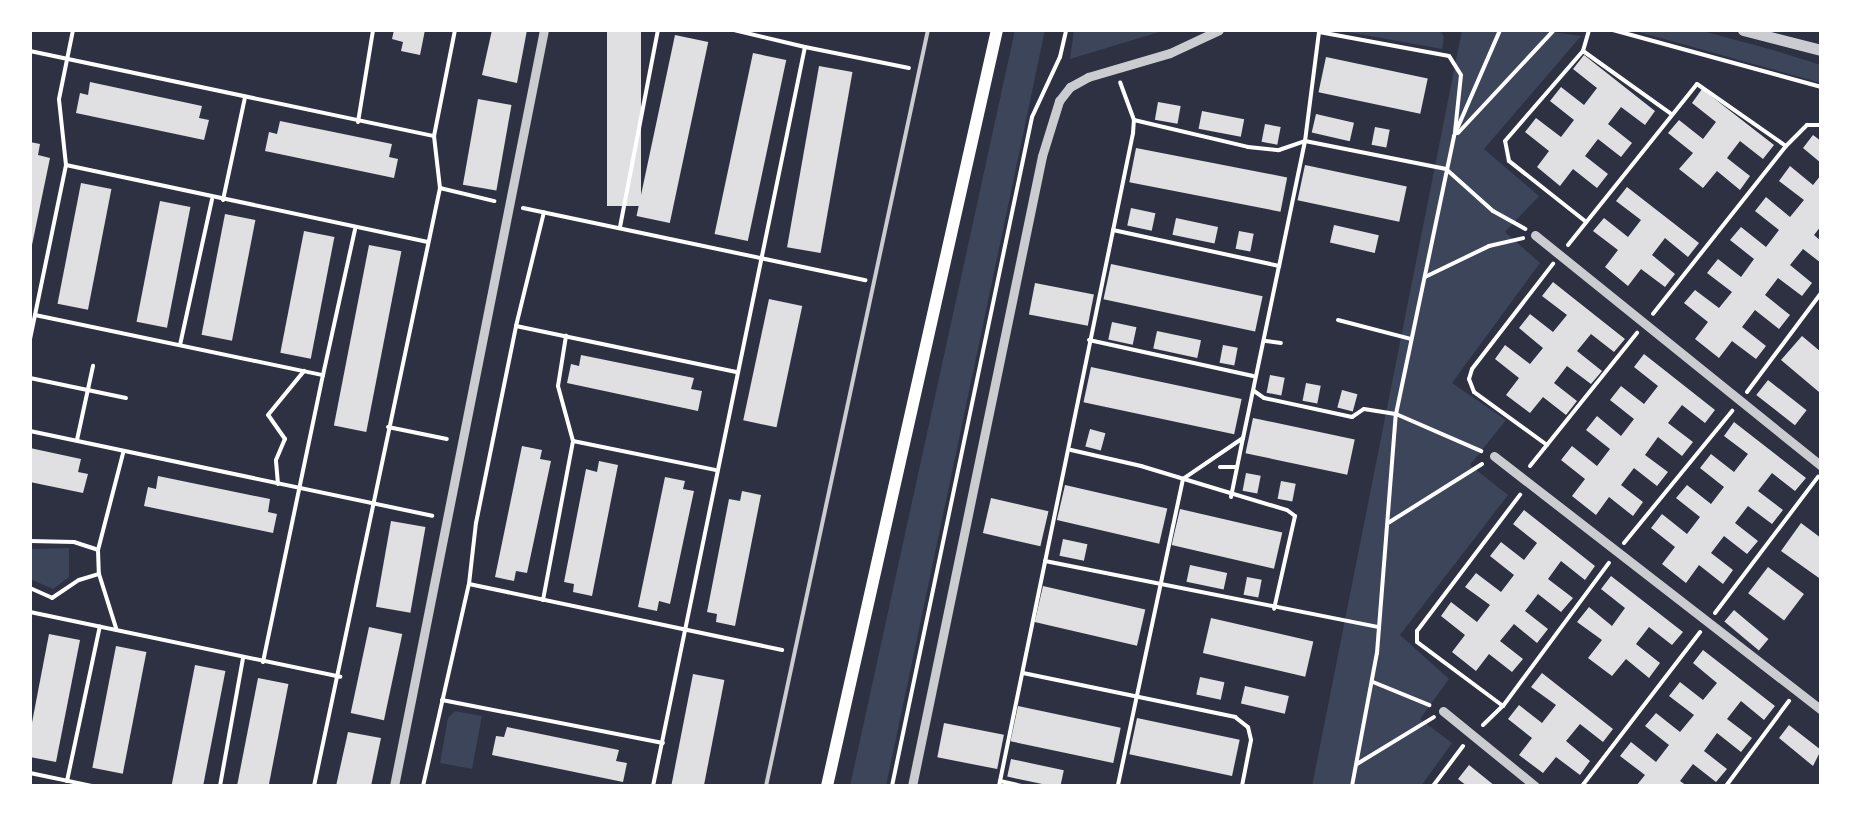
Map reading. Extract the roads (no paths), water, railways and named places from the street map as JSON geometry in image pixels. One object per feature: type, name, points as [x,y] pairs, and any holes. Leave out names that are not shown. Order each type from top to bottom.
[{"type":"main road","points":[[827,786],[994,30]]},
{"type":"street","points":[[394,786],[544,30]]},
{"type":"street","points":[[912,786],[1042,156],[1060,101],[1070,87],[1114,67],[1170,53],[1219,30]]},
{"type":"street","points":[[1743,30],[1821,50]]},
{"type":"street","points":[[1535,236],[1821,466]]},
{"type":"street","points":[[1494,456],[1821,710]]},
{"type":"street","points":[[1443,711],[1536,786]]},
{"type":"lane","points":[[766,786],[928,30]]}]
